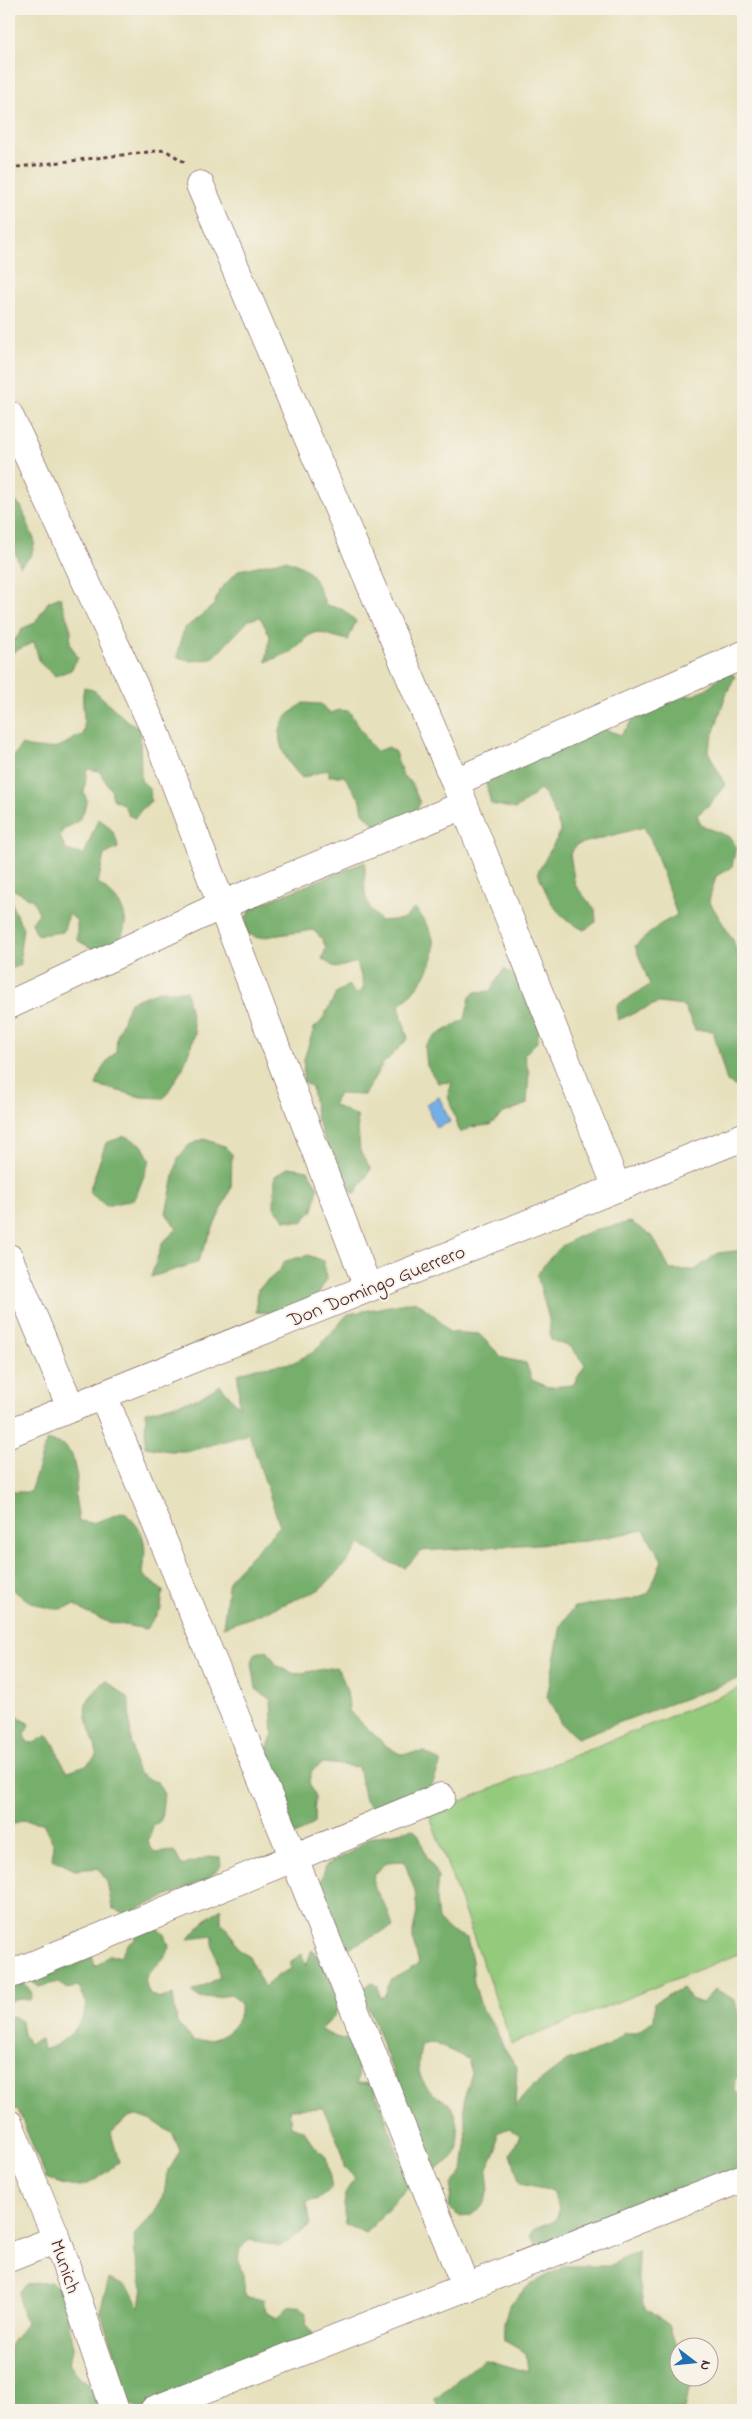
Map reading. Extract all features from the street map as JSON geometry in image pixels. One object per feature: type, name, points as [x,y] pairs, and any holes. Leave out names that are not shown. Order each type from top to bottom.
[{"type":"street","points":[[200,185],[459,794],[618,1188]]},
{"type":"street","points":[[9,415],[156,733],[368,1288]]},
{"type":"street","points":[[9,1005],[459,794],[743,655]]},
{"type":"street","name":"Don Domingo Guerrero","points":[[9,1434],[743,1137]]},
{"type":"street","points":[[9,1258],[71,1408]]},
{"type":"street","points":[[104,1395],[294,1858],[466,2288]]},
{"type":"street","points":[[9,1975],[441,1797]]},
{"type":"street","name":"Munich","points":[[9,2124],[57,2239],[115,2410]]},
{"type":"street","points":[[154,2410],[743,2178]]},
{"type":"street","points":[[9,2258],[57,2239]]},
{"type":"path","points":[[9,168],[165,150],[187,164],[200,185]]},
{"type":"green space","points":[[9,497],[21,506],[35,542],[31,556],[20,566],[9,536]]},
{"type":"green space","points":[[285,560],[295,563],[308,571],[316,582],[326,605],[342,609],[356,621],[348,640],[317,632],[308,636],[293,651],[266,662],[270,636],[260,617],[249,620],[212,659],[192,661],[177,657],[184,629],[214,605],[219,591],[239,570]]},
{"type":"green space","points":[[60,597],[71,630],[70,644],[78,658],[71,670],[55,676],[40,663],[34,642],[9,654],[9,637],[15,640],[23,628],[35,623],[48,602]]},
{"type":"green space","points":[[725,670],[735,676],[725,697],[708,751],[725,785],[710,804],[697,815],[701,825],[730,837],[736,846],[732,867],[716,876],[709,901],[733,940],[743,972],[743,1090],[727,1082],[713,1031],[695,1030],[684,1006],[658,1003],[618,1020],[617,1005],[650,985],[635,946],[659,925],[677,915],[654,847],[644,827],[576,845],[570,854],[575,885],[595,910],[596,922],[584,930],[566,919],[554,907],[538,872],[561,831],[552,807],[541,789],[516,809],[491,804],[484,775],[595,726],[621,735],[636,716],[676,696],[694,695],[711,686]]},
{"type":"green space","points":[[84,687],[95,691],[124,718],[140,729],[141,780],[150,789],[151,801],[135,818],[128,815],[124,805],[113,799],[111,790],[99,771],[87,769],[84,793],[87,800],[82,814],[78,821],[64,828],[60,836],[66,850],[84,855],[98,819],[112,831],[118,848],[104,855],[98,883],[121,906],[125,923],[123,932],[110,951],[91,948],[77,940],[77,921],[69,914],[63,932],[37,935],[32,923],[39,913],[33,900],[10,888],[13,908],[23,928],[20,951],[21,965],[9,970],[9,759],[13,757],[21,745],[53,748],[83,735]]},
{"type":"green space","points":[[303,703],[321,704],[330,713],[340,710],[349,711],[370,744],[377,751],[389,747],[395,752],[403,776],[411,782],[420,803],[412,818],[385,826],[375,825],[363,813],[361,801],[344,776],[329,776],[329,769],[302,778],[287,760],[279,737],[284,719]]},
{"type":"green space","points":[[365,862],[365,887],[370,908],[381,921],[404,919],[415,908],[431,932],[434,946],[433,956],[426,975],[399,1006],[408,1039],[382,1065],[364,1095],[339,1094],[333,1105],[357,1116],[360,1151],[371,1169],[355,1194],[341,1182],[317,1120],[312,1088],[303,1081],[304,1059],[314,1028],[321,1022],[336,994],[348,985],[356,994],[364,988],[357,962],[336,968],[322,959],[326,948],[322,939],[313,930],[258,938],[246,933],[246,917],[253,907]]},
{"type":"green space","points":[[504,969],[521,981],[542,1017],[537,1042],[524,1055],[529,1073],[527,1104],[504,1113],[490,1125],[471,1127],[460,1133],[448,1096],[452,1082],[438,1083],[427,1066],[425,1046],[434,1037],[465,1019],[470,997],[475,992],[490,991]]},
{"type":"green space","points":[[159,991],[186,991],[195,1034],[183,1068],[164,1098],[141,1097],[96,1085],[102,1068],[116,1051],[117,1036],[130,1002]]},
{"type":"green space","points":[[125,1136],[142,1145],[150,1160],[135,1199],[106,1206],[89,1192],[106,1143]]},
{"type":"green space","points":[[204,1139],[224,1146],[232,1154],[231,1188],[197,1263],[151,1277],[162,1243],[177,1229],[166,1213],[178,1158],[189,1145]]},
{"type":"green space","points":[[289,1167],[308,1170],[318,1188],[313,1210],[302,1222],[285,1220],[274,1207],[275,1176]]},
{"type":"green space","points":[[631,1222],[653,1237],[670,1270],[695,1270],[718,1253],[743,1250],[743,1677],[577,1738],[561,1724],[547,1697],[561,1625],[574,1607],[633,1599],[649,1593],[662,1560],[644,1530],[586,1541],[421,1551],[405,1568],[388,1562],[360,1544],[350,1558],[321,1589],[253,1617],[223,1627],[229,1579],[280,1526],[249,1434],[190,1451],[170,1451],[145,1447],[146,1412],[199,1398],[220,1385],[239,1407],[238,1374],[256,1368],[292,1363],[314,1352],[348,1314],[416,1301],[436,1317],[449,1332],[479,1334],[503,1358],[526,1363],[532,1380],[548,1387],[573,1385],[585,1365],[571,1347],[551,1340],[549,1319],[537,1275],[566,1243],[588,1232]]},
{"type":"green space","points":[[308,1255],[324,1261],[326,1280],[316,1298],[274,1313],[256,1312],[258,1289],[279,1271],[285,1261]]},
{"type":"green space","points":[[47,1440],[64,1445],[72,1455],[77,1477],[75,1496],[79,1521],[93,1523],[124,1512],[138,1527],[145,1547],[143,1575],[163,1591],[161,1609],[146,1629],[108,1622],[87,1613],[75,1605],[53,1609],[39,1605],[18,1594],[9,1585],[9,1482],[14,1492],[30,1492]]},
{"type":"green space","points":[[267,1650],[277,1666],[295,1674],[336,1667],[346,1688],[349,1711],[385,1745],[400,1754],[425,1752],[441,1762],[432,1785],[413,1800],[376,1814],[365,1801],[358,1767],[323,1763],[312,1770],[309,1782],[315,1797],[314,1824],[295,1835],[261,1765],[273,1734],[271,1700],[256,1689],[252,1662],[255,1653]]},
{"type":"green space","points":[[106,1680],[129,1699],[132,1745],[137,1770],[146,1778],[157,1782],[164,1794],[161,1820],[153,1827],[148,1842],[154,1853],[174,1851],[182,1866],[210,1856],[220,1857],[221,1866],[208,1879],[126,1914],[112,1908],[107,1882],[98,1868],[75,1870],[52,1859],[54,1845],[43,1823],[22,1820],[9,1827],[9,1715],[14,1713],[29,1724],[25,1734],[27,1742],[34,1743],[48,1735],[68,1771],[86,1765],[97,1756],[85,1708],[91,1696]]},
{"type":"green space","points":[[743,1687],[743,1952],[512,2044],[429,1814]]},
{"type":"green space","points":[[413,1829],[419,1835],[425,1853],[438,1876],[436,1899],[438,1920],[452,1932],[467,1938],[472,1960],[474,1983],[482,2010],[494,2025],[503,2046],[517,2067],[515,2106],[531,2088],[567,2061],[604,2048],[625,2033],[636,2033],[654,2020],[655,2002],[682,1988],[691,1999],[702,2003],[715,1989],[735,2000],[743,2035],[743,2072],[735,2080],[734,2091],[743,2096],[743,2174],[537,2246],[530,2235],[535,2228],[555,2220],[560,2209],[552,2191],[520,2184],[511,2154],[520,2135],[509,2128],[497,2133],[497,2150],[487,2171],[489,2191],[482,2207],[471,2215],[459,2216],[449,2208],[452,2185],[463,2171],[466,2147],[464,2098],[472,2073],[468,2059],[432,2042],[422,2045],[419,2059],[421,2078],[428,2089],[450,2105],[456,2121],[458,2134],[458,2146],[455,2155],[430,2172],[374,2021],[362,1995],[364,1988],[372,1982],[378,1986],[379,1997],[384,1997],[391,1980],[419,1964],[413,1941],[417,1912],[415,1891],[404,1861],[387,1862],[374,1875],[373,1885],[388,1911],[393,1927],[348,1948],[334,1929],[317,1897],[326,1865],[348,1854],[369,1838]]},
{"type":"green space","points":[[221,1908],[221,1922],[232,1935],[238,1949],[249,1957],[264,1987],[280,1974],[291,1969],[291,1961],[302,1954],[306,1966],[312,1949],[321,1960],[340,2000],[335,2015],[321,2029],[338,2038],[358,2037],[362,2051],[357,2083],[373,2084],[410,2185],[365,2233],[345,2224],[346,2194],[355,2178],[344,2167],[341,2149],[323,2108],[289,2109],[291,2126],[304,2131],[326,2157],[332,2188],[319,2199],[307,2202],[311,2225],[280,2247],[249,2240],[240,2250],[239,2259],[244,2282],[244,2297],[263,2299],[266,2312],[277,2318],[288,2307],[300,2306],[307,2313],[306,2325],[318,2340],[144,2410],[122,2401],[115,2352],[100,2310],[109,2279],[127,2287],[140,2307],[143,2287],[135,2254],[134,2235],[153,2215],[164,2195],[167,2174],[180,2151],[173,2134],[155,2122],[137,2116],[128,2117],[111,2133],[119,2162],[101,2176],[85,2185],[78,2186],[69,2186],[46,2178],[18,2110],[9,2107],[9,2016],[21,2021],[23,2034],[29,2044],[41,2039],[43,2050],[58,2044],[77,2026],[87,2003],[78,1986],[68,1989],[58,1982],[39,1987],[31,1981],[34,1972],[92,1954],[95,1967],[109,1956],[120,1956],[127,1945],[134,1941],[136,1934],[154,1926],[165,1934],[169,1947],[164,1958],[147,1975],[146,1982],[150,1995],[161,1998],[173,1995],[177,2023],[194,2041],[211,2040],[227,2033],[237,2020],[240,2012],[240,2003],[231,1995],[202,1999],[191,1992],[219,1978],[213,1936],[189,1939],[205,1920]]},
{"type":"green space","points":[[9,1983],[25,1984],[32,1993],[30,2000],[15,1999],[9,2002]]},
{"type":"green space","points":[[638,2251],[638,2282],[644,2307],[669,2325],[673,2336],[670,2336],[670,2386],[690,2386],[685,2410],[442,2410],[434,2400],[484,2359],[528,2372],[526,2353],[505,2341],[504,2322],[511,2303],[528,2286],[565,2266],[609,2266]]},
{"type":"green space","points":[[51,2282],[71,2297],[67,2314],[74,2347],[68,2363],[81,2378],[99,2391],[107,2410],[9,2410],[9,2347],[26,2323],[20,2305],[19,2291],[26,2284]]},
{"type":"water","points":[[439,1097],[450,1122],[436,1128],[426,1104]]}]
